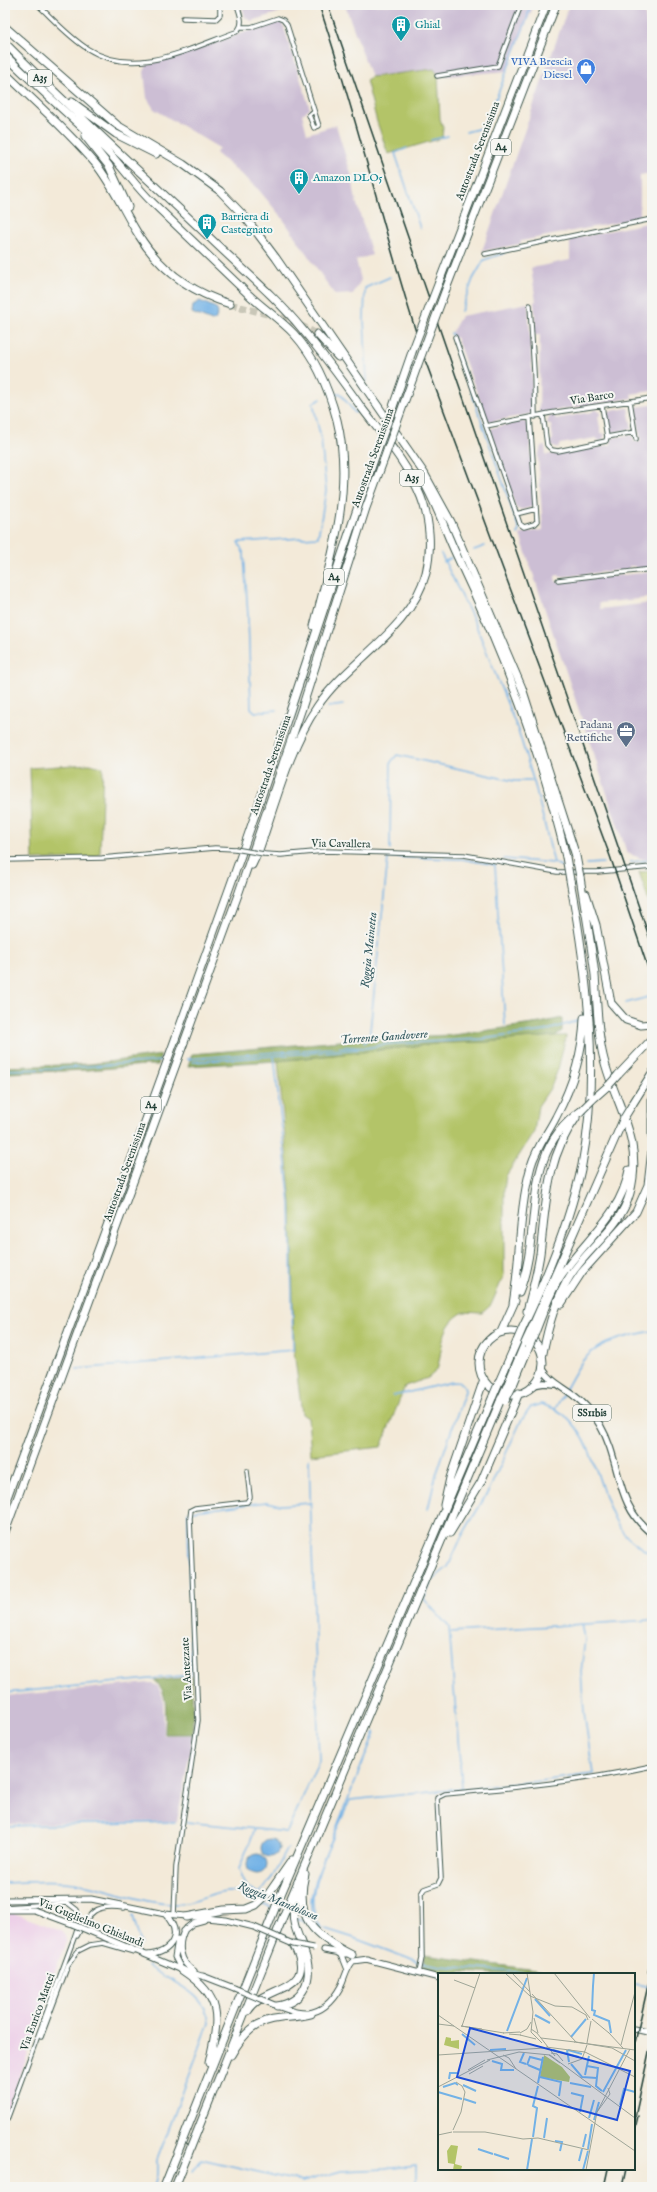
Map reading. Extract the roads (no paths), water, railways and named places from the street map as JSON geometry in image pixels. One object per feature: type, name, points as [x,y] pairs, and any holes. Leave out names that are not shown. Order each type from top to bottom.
[{"type":"highway","name":"Autostrada Serenissima","points":[[5,1503],[224,906],[294,706],[346,538],[412,352],[546,5]]},
{"type":"highway","name":"Autostrada Serenissima","points":[[5,1532],[239,892],[302,708],[366,508],[446,289],[556,5]]},
{"type":"highway","points":[[5,27],[117,125],[220,191],[255,229],[424,473],[440,500],[492,615],[522,688],[576,856],[593,961],[602,1052],[629,1127],[632,1142],[633,1162],[632,1182],[627,1201],[615,1226],[570,1275],[553,1316],[542,1358],[542,1368],[534,1385],[520,1393],[502,1393],[492,1388],[484,1380],[479,1364],[482,1348],[490,1338],[501,1332],[516,1331],[530,1338],[540,1351],[542,1358]]},
{"type":"highway","name":"A35","points":[[5,43],[73,114],[246,273],[302,329],[346,385],[404,467],[418,491],[426,513],[429,533],[428,559],[418,595],[405,617],[345,674],[315,709],[297,743],[259,850],[239,892]]},
{"type":"highway","name":"A35","points":[[5,55],[34,85],[73,114]]},
{"type":"highway","points":[[29,67],[103,126],[194,173]]},
{"type":"highway","points":[[5,73],[96,163],[111,184],[137,233],[148,249],[166,269],[182,282],[205,295],[230,304]]},
{"type":"highway","points":[[34,85],[83,134],[103,157],[119,185],[148,249]]},
{"type":"highway","points":[[73,114],[153,203],[257,302],[293,333],[316,366],[332,403],[337,420],[342,450],[342,486],[339,518],[333,556],[294,706]]},
{"type":"highway","points":[[164,2187],[202,2089],[301,1846],[499,1382],[550,1267],[567,1220],[582,1165],[590,1096],[590,1045],[585,976],[566,858],[547,782],[513,682],[432,497],[417,471],[338,356],[317,334]]},
{"type":"highway","points":[[580,877],[594,920],[611,1003],[626,1020],[641,1025],[652,1024]]},
{"type":"highway","points":[[513,1304],[518,1274],[523,1198],[532,1163],[566,1096],[579,1061],[584,1027],[585,976]]},
{"type":"highway","points":[[501,1332],[528,1268],[536,1184],[544,1157],[554,1138],[564,1124],[581,1111],[609,1085],[652,1039]]},
{"type":"highway","points":[[175,2187],[308,1856],[475,1464],[510,1386],[624,1118],[652,1072]]},
{"type":"highway","points":[[652,1099],[652,1136]]},
{"type":"highway","points":[[523,1327],[537,1272],[550,1173],[562,1140],[581,1111]]},
{"type":"highway","points":[[533,1331],[561,1275],[602,1227],[624,1191],[630,1163],[629,1127]]},
{"type":"highway","points":[[553,1316],[582,1272],[636,1212],[648,1185],[652,1150]]},
{"type":"highway","points":[[438,1526],[450,1478],[484,1380]]},
{"type":"highway","points":[[424,1584],[459,1516],[481,1482],[520,1393]]},
{"type":"highway","points":[[186,1917],[223,1910],[246,1909],[259,1902],[270,1893],[301,1846]]},
{"type":"highway","points":[[277,2006],[290,2003],[299,1997],[306,1988],[309,1977],[306,1954],[294,1918],[295,1901],[308,1856]]},
{"type":"highway","points":[[308,1856],[301,1894],[302,1907],[309,1923],[321,1938],[352,1954]]},
{"type":"highway","points":[[238,2029],[251,2006],[257,2000],[288,1987],[295,1981],[300,1964],[298,1952],[293,1944]]},
{"type":"highway","points":[[182,1970],[204,1986],[212,2000],[216,2012],[216,2029],[202,2089]]},
{"type":"highway","points":[[212,2092],[239,2040],[248,2031],[257,2024],[270,2019],[311,2014]]},
{"type":"main road","name":"SS11bis","points":[[542,1368],[556,1384],[577,1398],[595,1417],[609,1444],[627,1505],[639,1522],[652,1534]]},
{"type":"main road","points":[[534,1385],[544,1382],[556,1384]]},
{"type":"street","points":[[38,5],[85,47],[102,57],[122,62],[139,62],[159,59],[236,32],[241,27],[251,27],[278,18],[285,22],[319,126],[314,128],[309,115],[314,111]]},
{"type":"street","points":[[183,18],[216,19],[220,15],[220,5]]},
{"type":"street","points":[[237,5],[241,27]]},
{"type":"street","points":[[437,76],[498,66],[521,5]]},
{"type":"street","points":[[485,254],[652,219]]},
{"type":"street","points":[[530,305],[535,416]]},
{"type":"street","points":[[455,337],[516,514],[522,526],[534,524],[537,521],[530,417]]},
{"type":"street","name":"Via Barco","points":[[486,426],[535,416],[652,398]]},
{"type":"street","points":[[630,401],[636,440]]},
{"type":"street","points":[[543,415],[547,445],[554,450],[603,443],[607,437],[602,406]]},
{"type":"street","points":[[607,437],[635,432]]},
{"type":"street","points":[[516,514],[536,508]]},
{"type":"street","points":[[558,580],[652,569]]},
{"type":"street","name":"Via Cavallera","points":[[5,860],[102,858],[215,848],[281,855],[325,851],[464,856],[557,872],[597,872],[652,867]]},
{"type":"street","name":"Via Antezzate","points":[[174,1915],[176,1867],[198,1720],[190,1518],[191,1510],[195,1508],[247,1502],[250,1497],[247,1471]]},
{"type":"street","points":[[419,1972],[422,1958],[421,1894],[424,1889],[438,1884],[441,1878],[437,1798],[445,1794],[536,1786],[604,1776],[652,1766]]},
{"type":"street","name":"Via Guglielmo Ghislandi","points":[[5,1900],[79,1898],[145,1909],[165,1914],[212,1919],[254,1927],[293,1944],[352,1954],[438,1978]]},
{"type":"street","points":[[5,1909],[71,1904],[77,1910],[79,1919],[70,1950]]},
{"type":"street","points":[[70,1950],[85,1921],[95,1910],[110,1906],[145,1909]]},
{"type":"street","name":"Via Guglielmo Ghislandi","points":[[5,1909],[40,1911],[182,1970],[205,1977],[296,2013],[311,2014]]},
{"type":"street","name":"Via Guglielmo Ghislandi","points":[[144,1954],[164,1951],[172,1942],[174,1929],[165,1914]]},
{"type":"street","name":"Via Guglielmo Ghislandi","points":[[205,1977],[190,1969],[183,1960],[180,1941],[185,1929],[199,1920],[212,1919]]},
{"type":"street","points":[[182,1970],[176,1962],[175,1952],[178,1940],[185,1929]]},
{"type":"street","points":[[18,2092],[66,1969],[74,1955],[85,1946],[103,1943],[144,1954]]},
{"type":"street","name":"Via Enrico Mattei","points":[[5,2126],[70,1950]]},
{"type":"street","name":"Via Guglielmo Ghislandi","points":[[324,1950],[341,1956],[347,1970]]},
{"type":"street","points":[[311,2014],[330,2003],[342,1984],[347,1970],[353,1961],[368,1959]]},
{"type":"street","points":[[635,2029],[652,2033]]},
{"type":"water","points":[[200,301],[216,308],[218,313],[215,320],[212,321],[192,313],[193,305]]},
{"type":"water","points":[[270,1839],[276,1842],[279,1848],[276,1854],[270,1857],[264,1854],[261,1848],[264,1842]]},
{"type":"water","points":[[257,1854],[264,1857],[267,1864],[264,1871],[257,1874],[250,1871],[247,1864],[250,1857]]},
{"type":"waterway","points":[[466,132],[485,127],[527,19],[530,5]]},
{"type":"waterway","points":[[431,140],[448,136]]},
{"type":"waterway","points":[[407,148],[395,153],[420,228]]},
{"type":"waterway","points":[[461,311],[473,279],[484,260],[504,253]]},
{"type":"waterway","points":[[367,381],[364,319],[365,288],[390,277]]},
{"type":"waterway","points":[[451,333],[519,529],[518,534]]},
{"type":"waterway","points":[[332,395],[340,393],[355,413],[357,411]]},
{"type":"waterway","points":[[277,710],[255,712],[251,708],[244,554],[238,542],[318,537],[326,491],[321,439],[313,403],[321,399]]},
{"type":"waterway","points":[[474,550],[485,546]]},
{"type":"waterway","points":[[441,554],[475,623],[519,733],[536,789],[554,863],[561,866]]},
{"type":"waterway","points":[[444,562],[451,558]]},
{"type":"waterway","points":[[328,707],[343,705]]},
{"type":"waterway","points":[[390,850],[391,762],[397,755],[514,781],[534,781]]},
{"type":"waterway","points":[[388,859],[390,857],[462,859],[495,865],[505,1025]]},
{"type":"waterway","name":"Roggia Mainetta","points":[[364,1043],[369,1036],[370,1031],[388,858]]},
{"type":"waterway","points":[[504,859],[554,863]]},
{"type":"waterway","points":[[630,862],[652,860]]},
{"type":"waterway","points":[[587,864],[603,863]]},
{"type":"waterway","name":"Torrente Gandovere","points":[[626,1003],[652,996]]},
{"type":"waterway","name":"Torrente Gandovere","points":[[187,1059],[347,1047],[366,1048],[387,1044],[482,1039],[545,1031],[580,1020]]},
{"type":"waterway","name":"Roggia Mainetta","points":[[192,1062],[358,1049]]},
{"type":"waterway","points":[[77,1369],[293,1350],[290,1204],[274,1056]]},
{"type":"waterway","name":"Torrente Gandovere","points":[[5,1070],[53,1069],[161,1061]]},
{"type":"waterway","points":[[462,1788],[449,1627],[424,1599],[432,1580],[448,1567],[462,1536],[489,1490],[521,1421],[531,1407],[541,1404],[555,1409],[579,1366],[593,1351],[611,1341],[652,1331]]},
{"type":"waterway","points":[[393,1396],[452,1382],[458,1382],[465,1388],[436,1475],[428,1509]]},
{"type":"waterway","points":[[555,1409],[568,1418],[579,1431],[587,1445],[604,1495],[621,1530],[633,1542],[652,1555]]},
{"type":"waterway","points":[[186,1822],[287,1832],[319,1761],[309,1459]]},
{"type":"waterway","points":[[194,1511],[267,1502],[281,1505],[312,1503]]},
{"type":"waterway","points":[[5,1693],[191,1675],[188,1512]]},
{"type":"waterway","points":[[450,1632],[652,1620]]},
{"type":"waterway","points":[[321,1928],[317,1921],[314,1909],[313,1896],[315,1885],[328,1848],[350,1800],[540,1781],[593,1774],[584,1712],[581,1672],[585,1639],[582,1624]]},
{"type":"waterway","points":[[316,1921],[313,1917],[311,1907],[315,1881],[375,1732]]},
{"type":"waterway","points":[[5,1826],[175,1822]]},
{"type":"waterway","points":[[255,1829],[239,1869],[247,1887],[261,1895]]},
{"type":"waterway","points":[[254,1900],[273,1876],[288,1848]]},
{"type":"waterway","name":"Roggia Mandolossa","points":[[5,1883],[63,1882],[81,1884],[165,1904],[188,1903],[225,1892],[235,1892],[256,1901]]},
{"type":"waterway","name":"Roggia Mandolossa","points":[[261,1904],[272,1908]]},
{"type":"waterway","points":[[133,1916],[141,1944]]},
{"type":"waterway","name":"Roggia Mandolossa","points":[[296,1918],[305,1922]]},
{"type":"waterway","name":"Roggia Mandolossa","points":[[316,1926],[351,1937],[418,1962],[442,1966],[529,1973]]},
{"type":"waterway","points":[[147,1966],[195,1996],[202,2003],[207,2012],[209,2023],[157,2160],[157,2174],[154,2187]]},
{"type":"waterway","name":"Roggia Mandolossa","points":[[635,1984],[652,1987]]},
{"type":"waterway","points":[[193,2171],[201,2159],[302,2182],[341,2171],[385,2169],[416,2165],[416,2187]]},
{"type":"tunnel","points":[[230,304],[292,321],[317,334]]},
{"type":"railway","points":[[319,5],[347,93],[398,272],[425,360],[610,856],[652,980]]},
{"type":"railway","points":[[328,5],[652,945]]},
{"type":"railway","points":[[648,1972],[652,1953]]},
{"type":"railway","points":[[635,2043],[652,1968]]},
{"type":"railway","points":[[635,2117],[652,2038]]},
{"type":"railway","points":[[635,2129],[638,2116]]},
{"type":"railway","points":[[604,2187],[608,2170]]},
{"type":"railway","points":[[622,2187],[626,2170]]},
{"type":"place","name":"Ghial","points":[[401,42]]},
{"type":"place","name":"VIVA Brescia Diesel","points":[[586,85]]},
{"type":"place","name":"Amazon DLO5","points":[[299,195]]},
{"type":"place","name":"Barriera di Castegnato","points":[[207,240]]},
{"type":"place","name":"Padana Rettifiche","points":[[626,748]]}]
